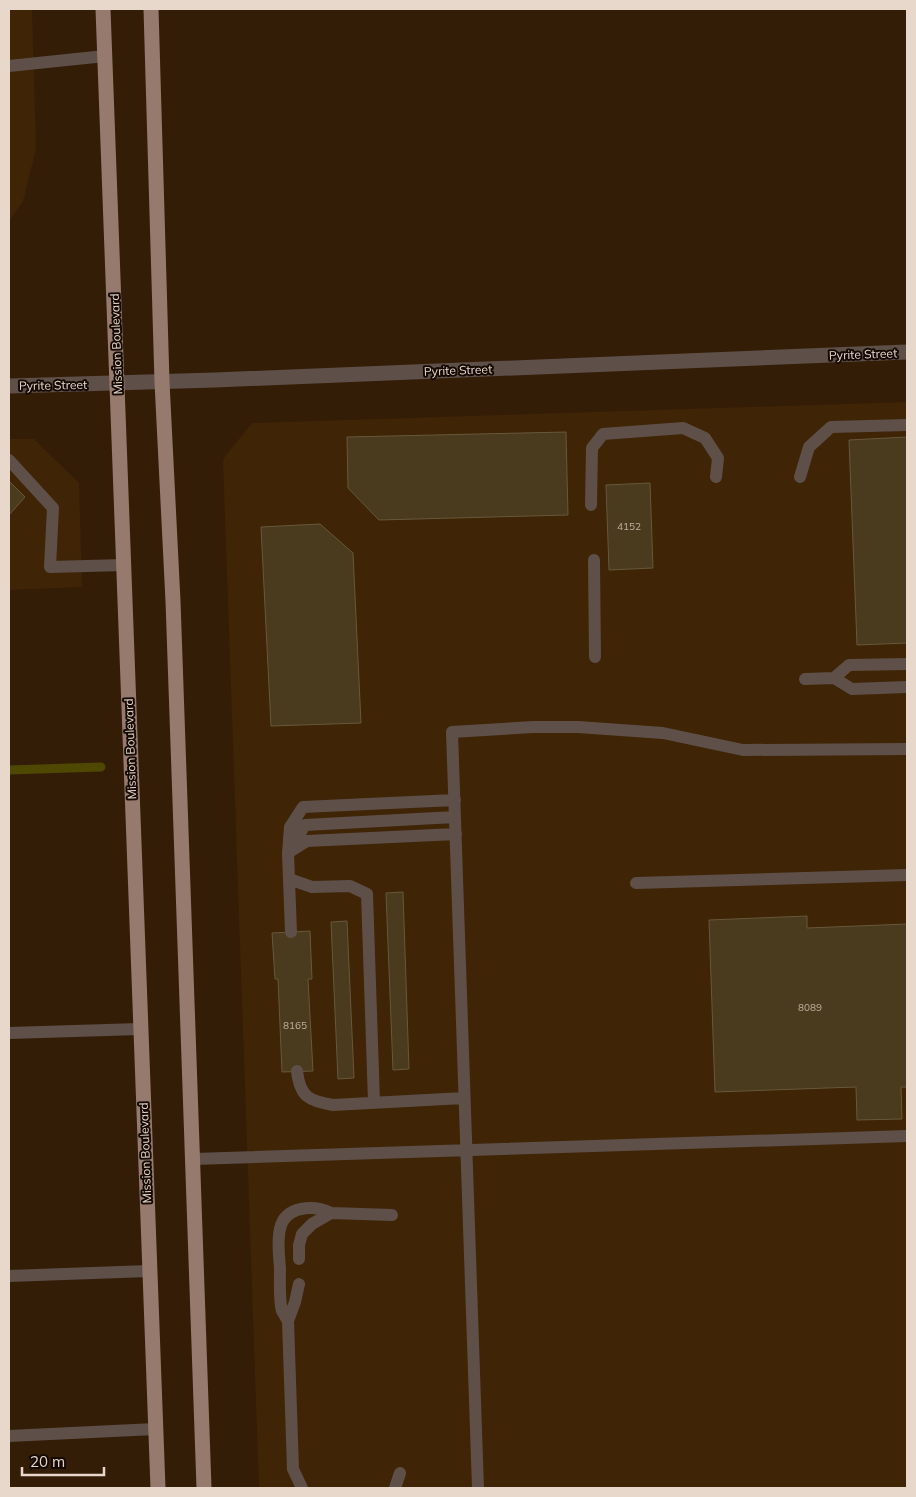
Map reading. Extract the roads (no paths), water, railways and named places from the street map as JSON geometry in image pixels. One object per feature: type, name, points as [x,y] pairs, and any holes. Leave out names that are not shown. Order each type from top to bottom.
[{"type":"main road","name":"Mission Boulevard","points":[[103,9],[158,1488]]},
{"type":"main road","points":[[151,9],[162,382],[173,601],[204,1488]]},
{"type":"street","name":"Pyrite Street","points":[[9,386],[162,382],[907,352]]},
{"type":"lane","points":[[9,66],[105,56]]},
{"type":"lane","points":[[800,477],[809,447],[831,427],[907,425]]},
{"type":"lane","points":[[591,505],[592,448],[603,434],[683,428],[705,438],[718,458],[716,477]]},
{"type":"lane","points":[[9,460],[53,508],[50,568],[124,565]]},
{"type":"lane","points":[[594,560],[595,657]]},
{"type":"lane","points":[[834,678],[849,665],[907,664]]},
{"type":"lane","points":[[805,680],[834,678],[852,689],[907,687]]},
{"type":"lane","points":[[478,1488],[452,732],[578,727],[664,733],[744,750],[907,749]]},
{"type":"lane","points":[[291,932],[288,853],[290,827],[303,807],[455,800]]},
{"type":"lane","points":[[288,853],[305,825],[455,818]]},
{"type":"lane","points":[[288,853],[307,841],[456,834]]},
{"type":"lane","points":[[636,883],[907,875]]},
{"type":"lane","points":[[289,879],[312,887],[350,886],[367,894],[374,1102]]},
{"type":"lane","points":[[9,1034],[140,1029]]},
{"type":"lane","points":[[296,1072],[298,1085],[305,1095],[315,1102],[333,1105],[464,1098]]},
{"type":"lane","points":[[194,1159],[907,1136]]},
{"type":"lane","points":[[288,1321],[282,1310],[280,1278],[280,1228],[286,1216],[304,1208],[319,1208],[331,1213],[392,1215]]},
{"type":"lane","points":[[299,1260],[299,1245],[302,1234],[312,1224],[331,1213]]},
{"type":"lane","points":[[9,1276],[149,1271]]},
{"type":"lane","points":[[299,1284],[288,1321],[293,1469],[302,1488]]},
{"type":"lane","points":[[9,1436],[155,1428]]},
{"type":"lane","points":[[395,1488],[400,1474]]},
{"type":"waterway","points":[[9,770],[101,767]]}]
